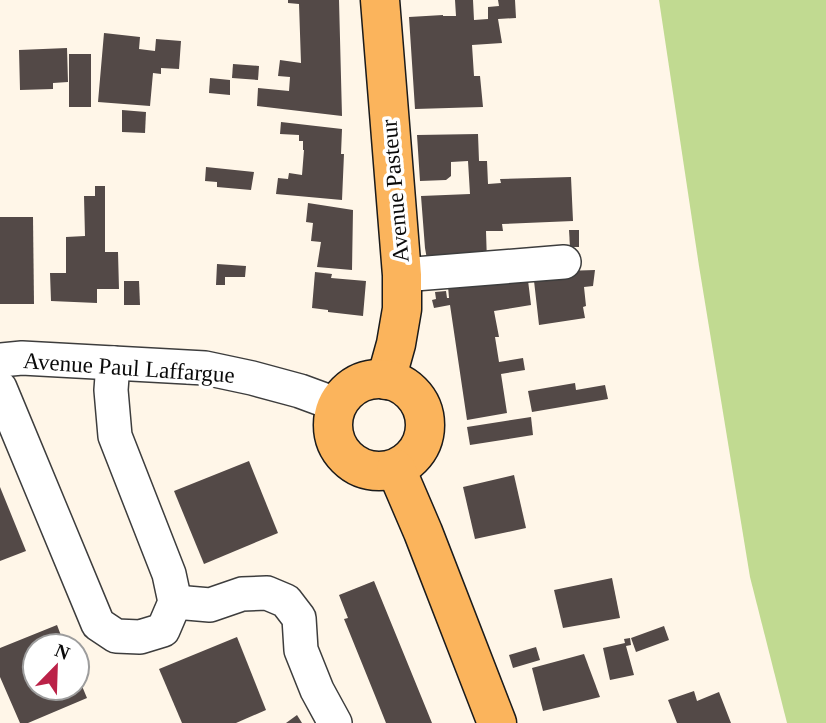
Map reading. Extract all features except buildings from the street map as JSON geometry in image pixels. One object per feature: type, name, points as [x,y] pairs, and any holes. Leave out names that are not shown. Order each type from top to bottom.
[{"type":"main road","name":"Avenue Pasteur","points":[[380,0],[402,275],[402,309],[386,380]]},
{"type":"main road","points":[[372,379],[386,380],[401,384],[413,394],[421,406],[425,436],[419,450],[409,461],[396,469],[380,472],[350,462],[340,450],[334,435],[333,419],[346,393],[358,384],[372,379]]},
{"type":"main road","points":[[396,469],[497,723]]},
{"type":"street","points":[[402,275],[564,262]]},
{"type":"street","name":"Avenue Paul Laffargue","points":[[0,360],[22,358],[205,368],[300,391],[338,405]]},
{"type":"street","points":[[0,388],[98,624],[116,636],[140,637],[163,630],[175,602],[169,574],[115,436],[111,390],[113,363]]},
{"type":"street","points":[[175,602],[210,605],[242,594],[267,593],[286,600],[299,618],[301,650],[317,690],[335,723]]},
{"type":"green space","points":[[659,0],[826,0],[826,723],[787,723],[750,577]]}]
